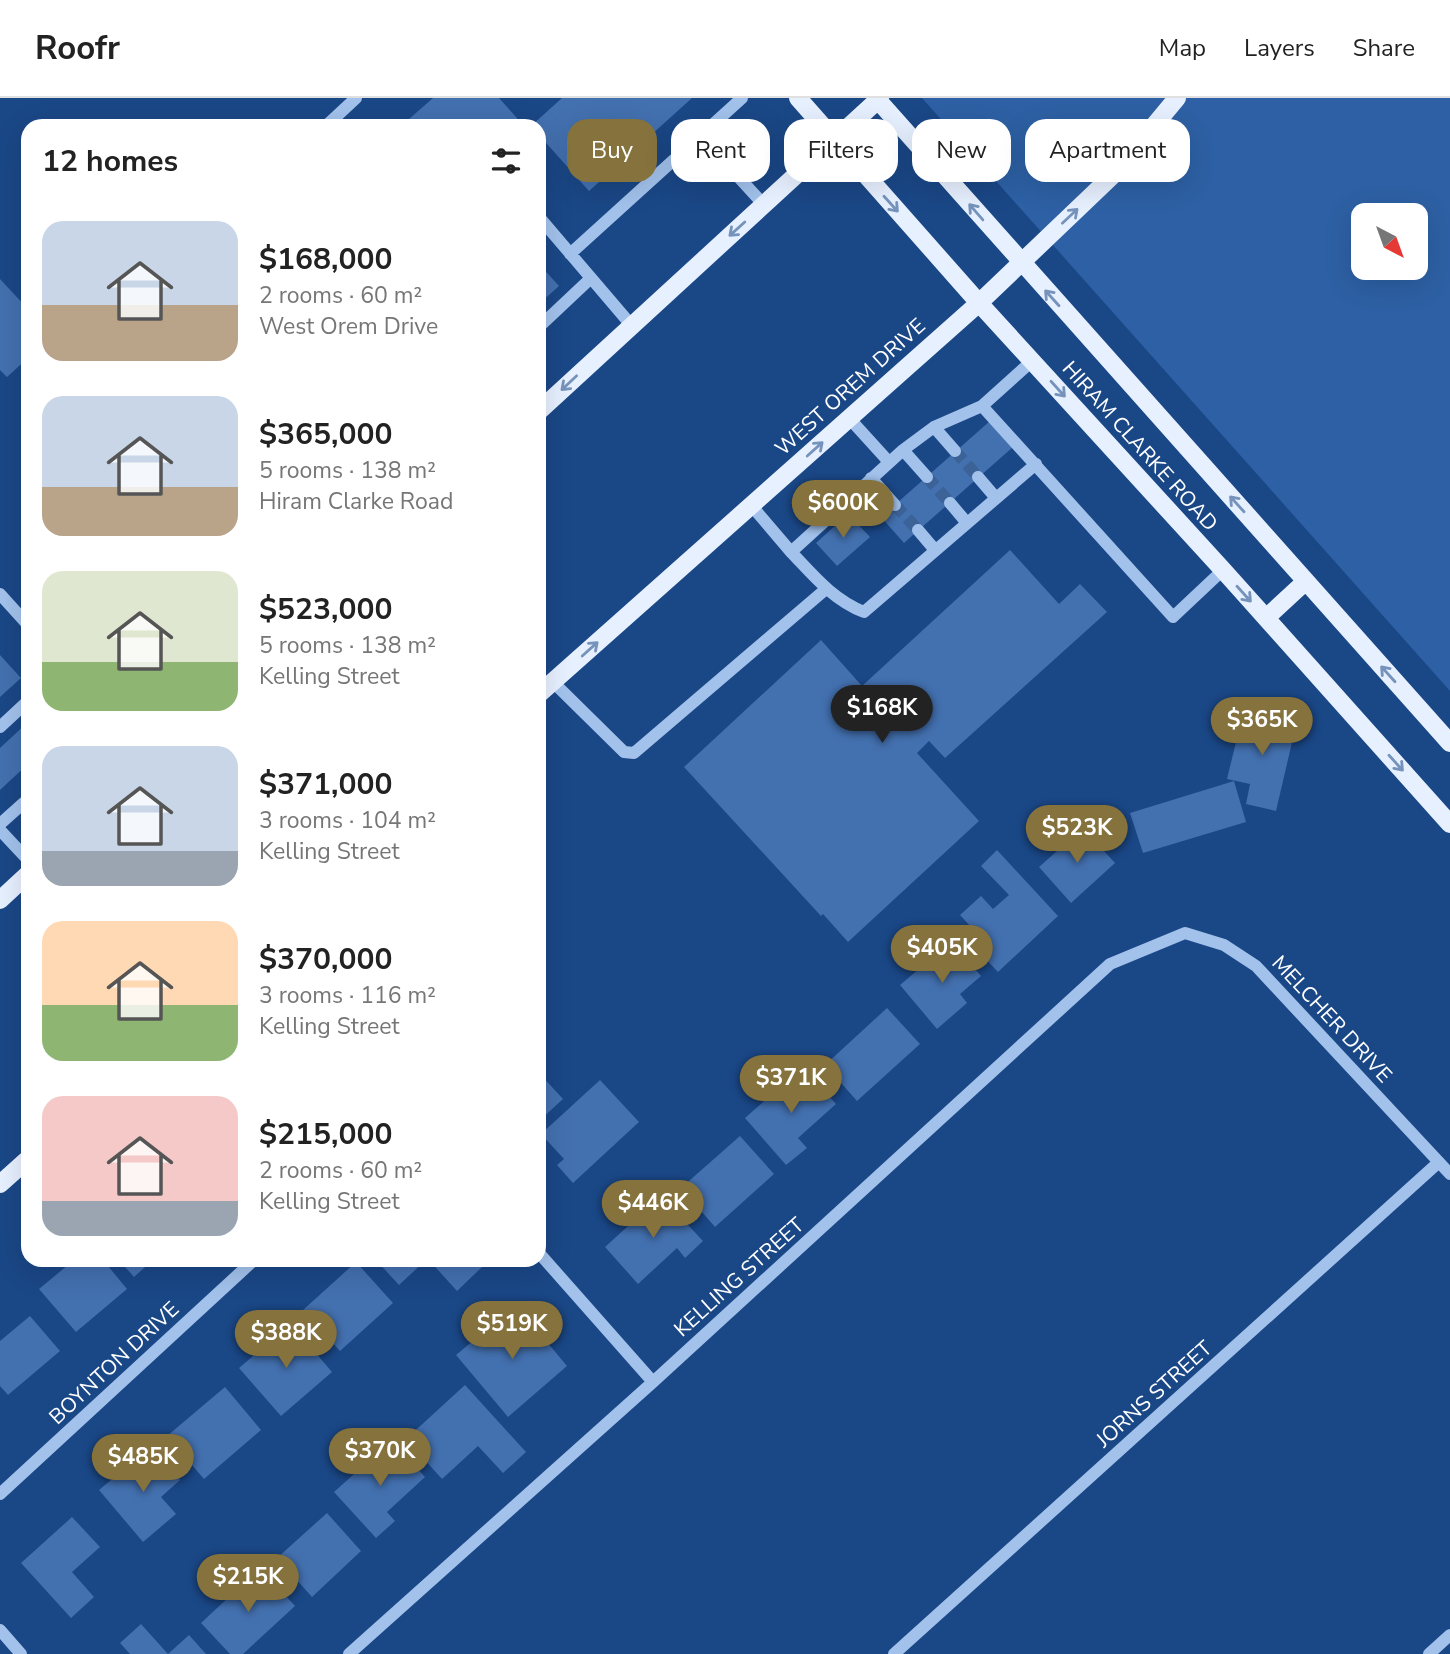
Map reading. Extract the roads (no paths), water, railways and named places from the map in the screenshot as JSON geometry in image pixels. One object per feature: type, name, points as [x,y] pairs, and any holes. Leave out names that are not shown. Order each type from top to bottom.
[{"type":"main road","name":"HIRAM CLARKE ROAD","points":[[797,98],[815,119]]},
{"type":"main road","name":"WEST OREM DRIVE","points":[[546,688],[979,303],[1113,175],[1177,98]]},
{"type":"main road","name":"HIRAM CLARKE ROAD","points":[[878,99],[1450,743]]},
{"type":"main road","points":[[857,119],[878,99]]},
{"type":"main road","points":[[546,405],[789,182]]},
{"type":"main road","name":"HIRAM CLARKE ROAD","points":[[871,182],[1450,824]]},
{"type":"main road","points":[[1266,618],[1306,582]]},
{"type":"main road","points":[[0,900],[21,880]]},
{"type":"main road","points":[[0,1184],[21,1164]]},
{"type":"street","points":[[334,119],[356,98]]},
{"type":"street","points":[[719,119],[742,98]]},
{"type":"street","points":[[570,254],[671,163]]},
{"type":"street","points":[[743,182],[764,205]]},
{"type":"street","points":[[546,225],[632,326]]},
{"type":"street","points":[[546,320],[590,279]]},
{"type":"street","points":[[790,552],[903,450],[934,427],[982,406],[1032,361]]},
{"type":"street","points":[[982,406],[1173,617],[1223,570]]},
{"type":"street","points":[[849,418],[889,462]]},
{"type":"street","points":[[934,427],[956,451]]},
{"type":"street","points":[[903,450],[927,477]]},
{"type":"street","points":[[751,505],[790,552],[826,589],[846,605],[864,612],[1035,464]]},
{"type":"street","points":[[978,477],[996,498]]},
{"type":"street","points":[[871,478],[895,505]]},
{"type":"street","points":[[950,503],[967,523]]},
{"type":"street","points":[[918,530],[935,550]]},
{"type":"street","points":[[546,688],[624,752],[634,753],[826,589]]},
{"type":"street","points":[[0,594],[21,617]]},
{"type":"street","points":[[0,727],[21,708]]},
{"type":"street","points":[[0,824],[21,805]]},
{"type":"street","points":[[0,830],[21,852]]},
{"type":"street","name":"MELCHER DRIVE","points":[[1163,941],[1185,933],[1224,946],[1256,966],[1450,1174]]},
{"type":"street","name":"KELLING STREET","points":[[349,1654],[653,1382],[1110,964],[1163,941]]},
{"type":"street","name":"JORNS STREET","points":[[894,1654],[1439,1162]]},
{"type":"street","points":[[546,1261],[653,1382]]},
{"type":"street","name":"BOYNTON DRIVE","points":[[0,1494],[246,1267]]},
{"type":"street","points":[[0,1630],[21,1654]]},
{"type":"street","points":[[1429,1654],[1450,1635]]},
{"type":"tunnel","points":[[955,451],[978,477]]},
{"type":"tunnel","points":[[927,477],[950,503]]},
{"type":"tunnel","points":[[895,505],[918,530]]}]
